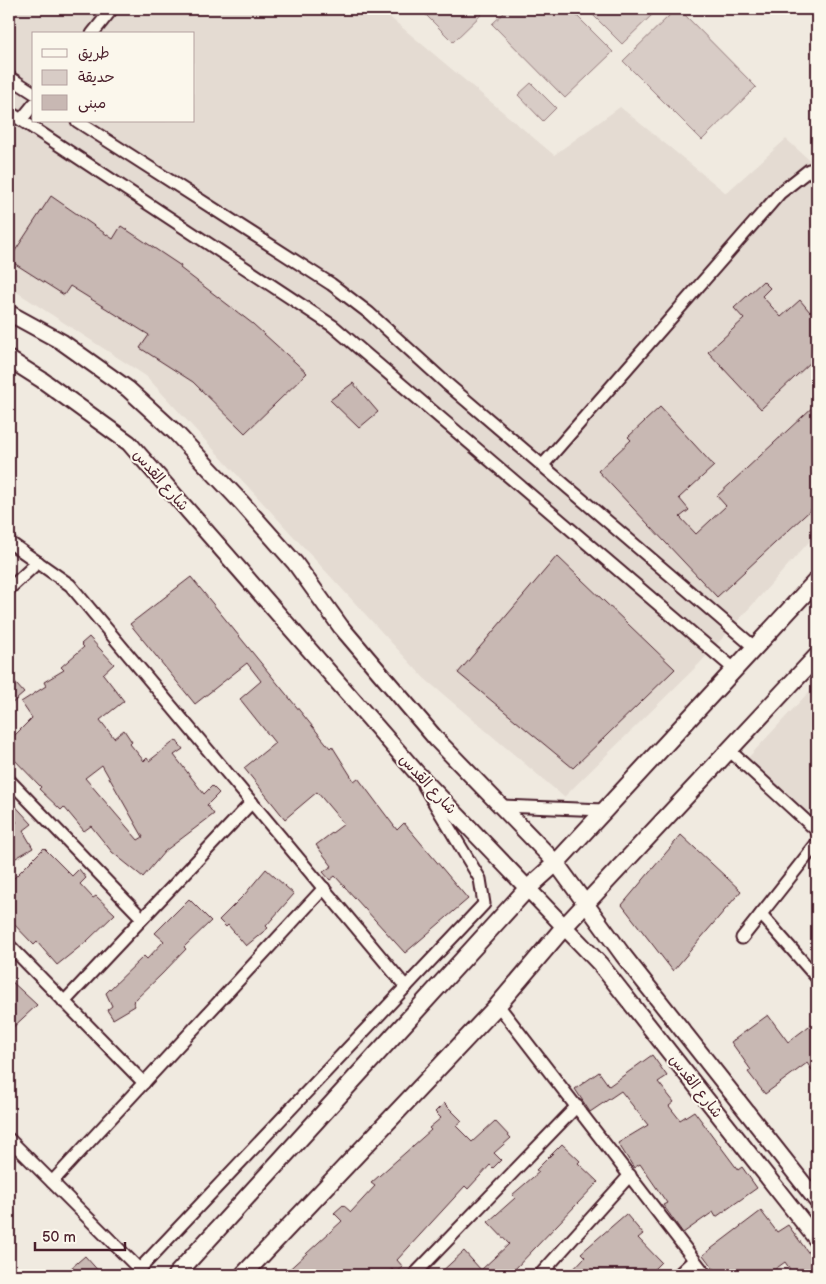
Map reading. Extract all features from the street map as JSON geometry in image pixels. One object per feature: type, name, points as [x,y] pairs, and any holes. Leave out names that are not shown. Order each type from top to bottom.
[{"type":"main road","points":[[9,313],[62,342],[128,389],[176,433],[295,563],[341,627],[438,740],[556,863],[623,955],[817,1200]]},
{"type":"main road","name":"شارع القدس","points":[[9,359],[42,380],[129,443],[416,772],[526,890],[600,964],[817,1240]]},
{"type":"main road","points":[[176,1275],[526,890],[556,863],[817,580]]},
{"type":"main road","points":[[242,1275],[498,1005],[564,927],[587,905],[817,656]]},
{"type":"street","points":[[94,32],[112,9]]},
{"type":"street","points":[[9,77],[32,92]]},
{"type":"street","points":[[21,120],[32,106]]},
{"type":"street","points":[[9,112],[333,326],[734,670]]},
{"type":"street","points":[[79,122],[331,284],[369,312],[542,466],[754,647]]},
{"type":"street","points":[[542,466],[780,193],[809,170],[817,169]]},
{"type":"street","points":[[9,542],[70,585],[406,987]]},
{"type":"street","points":[[9,589],[38,562]]},
{"type":"street","points":[[730,751],[817,831]]},
{"type":"street","points":[[9,1139],[137,1272],[484,904],[480,879],[416,772]]},
{"type":"street","points":[[9,780],[142,918]]},
{"type":"street","points":[[64,1002],[252,802]]},
{"type":"street","points":[[501,806],[604,810]]},
{"type":"street","points":[[742,938],[817,843]]},
{"type":"street","points":[[52,1182],[324,888]]},
{"type":"street","points":[[761,914],[817,978]]},
{"type":"street","points":[[9,945],[144,1083]]},
{"type":"street","points":[[498,1005],[706,1275]]},
{"type":"street","points":[[414,1275],[577,1106]]},
{"type":"street","points":[[540,1275],[630,1175]]},
{"type":"street","points":[[678,1275],[694,1260]]},
{"type":"shaded area","points":[[9,9],[380,9],[554,155],[620,107],[726,193],[786,139],[817,167],[817,533],[699,664],[564,797],[424,678],[146,376],[9,287]]},
{"type":"shaded area","points":[[817,683],[817,823],[747,759]]},
{"type":"green space","points":[[420,9],[487,9],[453,42]]},
{"type":"green space","points":[[508,9],[570,9],[613,52],[565,98],[492,24]]},
{"type":"green space","points":[[587,9],[658,9],[622,44]]},
{"type":"green space","points":[[676,9],[679,9],[756,87],[702,140],[623,61]]},
{"type":"green space","points":[[531,83],[556,108],[543,121],[518,95]]},
{"type":"building","points":[[51,196],[113,239],[121,226],[181,266],[180,268],[253,324],[307,373],[245,433],[193,382],[140,348],[149,335],[70,286],[64,295],[9,260]]},
{"type":"building","points":[[763,281],[770,288],[762,296],[781,317],[800,300],[810,312],[817,305],[817,366],[812,361],[761,409],[708,352],[744,319],[734,308]]},
{"type":"building","points":[[353,383],[378,412],[359,428],[330,400]]},
{"type":"building","points":[[817,403],[817,504],[717,597],[598,471],[631,440],[628,437],[660,407],[714,466],[679,498],[689,510],[680,517],[696,534],[726,506],[717,496]]},
{"type":"building","points":[[557,556],[675,669],[573,768],[458,673]]},
{"type":"building","points":[[191,577],[330,748],[332,746],[354,781],[358,778],[397,830],[404,823],[468,899],[405,953],[335,876],[330,880],[323,872],[332,866],[316,845],[344,824],[317,792],[285,819],[244,768],[275,743],[240,699],[261,681],[247,663],[195,704],[130,624]]},
{"type":"building","points":[[89,637],[114,664],[103,674],[124,701],[100,720],[114,738],[124,730],[132,742],[130,744],[144,761],[147,758],[149,761],[176,740],[183,749],[174,755],[204,794],[212,786],[219,793],[207,805],[214,814],[165,851],[143,877],[112,852],[91,826],[84,831],[64,807],[61,810],[39,789],[41,787],[9,754],[9,741],[32,718],[21,702],[46,686],[44,682],[64,670],[61,667],[84,647],[81,644]],"holes":[[[102,765],[143,837],[138,840],[85,778]]]},
{"type":"building","points":[[9,676],[24,693],[9,706]]},
{"type":"building","points":[[9,799],[32,824],[23,831],[33,848],[9,862],[9,827],[17,822],[9,814]]},
{"type":"building","points":[[681,835],[741,891],[673,971],[622,905]]},
{"type":"building","points":[[44,848],[72,876],[79,869],[86,878],[80,884],[93,898],[96,896],[115,914],[87,941],[57,965],[37,942],[34,945],[9,919],[9,883]]},
{"type":"building","points":[[266,869],[294,894],[266,926],[268,928],[246,946],[228,925],[226,927],[219,920]]},
{"type":"building","points":[[189,899],[211,921],[133,1002],[135,1006],[113,1019],[107,1010],[112,1006],[106,993],[144,956],[147,959],[164,941],[155,933]]},
{"type":"building","points":[[9,979],[37,1005],[9,1031]]},
{"type":"building","points":[[768,1015],[788,1042],[817,1020],[817,1077],[807,1063],[765,1094],[748,1072],[751,1070],[731,1042]]},
{"type":"building","points":[[652,1055],[667,1076],[658,1082],[674,1102],[669,1106],[680,1120],[694,1111],[738,1170],[742,1167],[757,1188],[716,1217],[713,1212],[683,1233],[663,1205],[667,1203],[640,1164],[634,1168],[618,1143],[648,1125],[621,1091],[590,1112],[575,1089],[599,1072],[609,1086]]},
{"type":"building","points":[[444,1103],[462,1121],[456,1126],[472,1142],[495,1121],[511,1138],[494,1153],[501,1160],[493,1168],[490,1165],[468,1189],[465,1186],[397,1260],[403,1267],[396,1273],[392,1269],[385,1275],[347,1275],[342,1270],[337,1275],[283,1275],[342,1221],[334,1213],[343,1205],[351,1212],[375,1186],[371,1183],[431,1130],[429,1128],[441,1118],[435,1112]]},
{"type":"building","points":[[562,1144],[598,1182],[514,1270],[519,1275],[438,1275],[464,1251],[481,1270],[509,1244],[488,1222],[515,1198],[512,1195],[539,1172],[536,1170]]},
{"type":"building","points":[[761,1211],[777,1232],[788,1225],[810,1255],[812,1254],[817,1261],[817,1275],[794,1275],[785,1262],[767,1275],[718,1275],[703,1255]]},
{"type":"building","points":[[626,1214],[643,1234],[638,1238],[661,1262],[648,1275],[568,1275],[585,1257],[581,1253]]},
{"type":"building","points":[[85,1256],[102,1275],[63,1275]]}]
